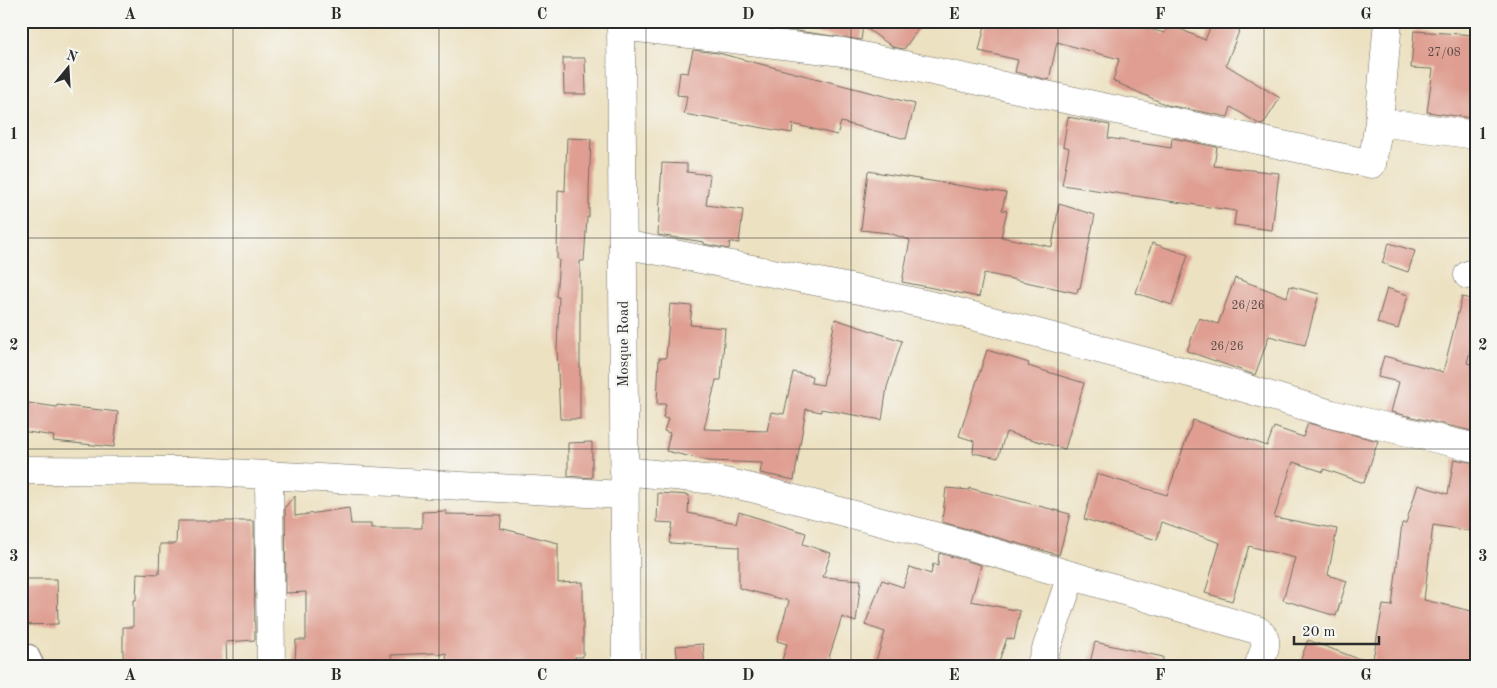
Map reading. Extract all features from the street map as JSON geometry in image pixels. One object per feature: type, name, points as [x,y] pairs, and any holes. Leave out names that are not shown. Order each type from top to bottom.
[{"type":"street","points":[[621,24],[843,52],[1372,164],[1379,122],[1388,21]]},
{"type":"street","name":"Mosque Road","points":[[621,24],[626,667]]},
{"type":"street","points":[[1379,122],[1476,135]]},
{"type":"street","points":[[623,244],[934,306],[1231,384],[1330,414],[1476,448]]},
{"type":"street","points":[[21,470],[195,471],[269,475],[624,483],[715,480],[961,543],[1257,630],[1264,634],[1266,643],[1258,667]]},
{"type":"street","points":[[269,475],[270,667]]},
{"type":"street","points":[[1040,667],[1071,576]]},
{"type":"building","points":[[784,21],[924,21],[904,49],[893,47],[863,26],[861,40],[783,29]]},
{"type":"building","points":[[986,21],[1120,21],[1165,33],[1169,24],[1205,40],[1213,21],[1229,21],[1241,26],[1226,65],[1280,98],[1263,125],[1231,107],[1228,117],[1167,105],[1113,81],[1119,59],[1057,42],[1049,80],[1015,72],[1018,60],[979,51]]},
{"type":"building","points":[[1414,31],[1476,35],[1476,86],[1471,118],[1427,112],[1433,69],[1411,68]]},
{"type":"building","points":[[693,50],[718,53],[915,104],[906,139],[841,122],[837,135],[793,124],[792,133],[684,114],[687,96],[677,95],[680,72],[688,73]]},
{"type":"building","points":[[563,58],[585,58],[586,94],[564,94]]},
{"type":"building","points":[[1068,117],[1110,125],[1108,138],[1171,148],[1172,138],[1217,147],[1214,166],[1279,173],[1272,230],[1234,225],[1236,211],[1062,185],[1069,148],[1063,146]]},
{"type":"building","points":[[567,138],[591,139],[589,217],[587,217],[584,261],[580,261],[580,419],[560,419],[557,349],[559,297],[556,297],[559,260],[557,259],[558,190],[565,191]]},
{"type":"building","points":[[662,163],[687,164],[687,172],[710,175],[706,205],[743,210],[739,243],[730,242],[729,249],[704,244],[704,242],[658,235]]},
{"type":"building","points":[[868,171],[1006,193],[1002,210],[1007,211],[1001,237],[1052,247],[1059,204],[1095,215],[1080,288],[1078,288],[1077,293],[984,273],[979,297],[902,282],[910,240],[889,233],[861,230]]},
{"type":"building","points":[[1152,243],[1188,255],[1172,305],[1136,293]]},
{"type":"building","points":[[1389,243],[1415,251],[1408,272],[1382,263]]},
{"type":"building","points":[[1235,278],[1287,297],[1290,286],[1319,294],[1305,345],[1269,336],[1255,375],[1187,351],[1199,318],[1218,324]]},
{"type":"building","points":[[1387,288],[1408,295],[1398,329],[1377,323]]},
{"type":"building","points":[[1462,297],[1476,300],[1476,327],[1467,363],[1476,365],[1476,432],[1391,412],[1399,382],[1378,377],[1384,356],[1443,372]]},
{"type":"building","points":[[670,304],[692,306],[690,325],[725,328],[721,380],[716,380],[704,429],[767,431],[771,412],[784,414],[793,372],[812,376],[811,383],[823,385],[835,319],[902,341],[887,387],[882,420],[821,409],[821,412],[806,409],[794,480],[760,473],[762,463],[709,461],[666,451],[670,433],[664,431],[668,419],[663,418],[666,404],[657,404],[659,358],[666,358]]},
{"type":"building","points":[[987,350],[1029,363],[1028,366],[1084,383],[1065,449],[1006,432],[998,458],[973,453],[974,441],[959,436]]},
{"type":"building","points":[[21,402],[118,412],[114,447],[53,441],[54,436],[21,431]]},
{"type":"building","points":[[1193,420],[1267,446],[1274,427],[1303,437],[1308,423],[1378,441],[1364,483],[1324,469],[1324,472],[1293,462],[1274,517],[1337,529],[1328,575],[1347,581],[1336,616],[1283,600],[1295,558],[1249,546],[1232,601],[1205,593],[1220,543],[1162,522],[1157,540],[1084,519],[1097,474],[1167,495]]},
{"type":"building","points":[[592,442],[592,478],[568,476],[568,443]]},
{"type":"building","points":[[1454,459],[1476,463],[1476,532],[1433,525],[1424,600],[1476,612],[1476,667],[1298,667],[1308,640],[1372,664],[1383,605],[1392,606],[1402,523],[1406,523],[1418,485],[1448,494]]},
{"type":"building","points":[[946,488],[969,490],[969,488],[1070,514],[1059,555],[942,522]]},
{"type":"building","points":[[658,493],[689,495],[688,513],[736,523],[739,512],[806,533],[803,544],[831,553],[823,577],[861,580],[856,622],[842,617],[826,667],[803,667],[782,660],[787,644],[777,641],[789,601],[739,588],[739,547],[669,543],[673,523],[657,522]]},
{"type":"building","points":[[295,496],[295,516],[349,508],[351,524],[371,524],[371,528],[422,528],[422,512],[446,511],[446,514],[502,515],[500,528],[558,543],[558,583],[583,582],[583,657],[575,657],[575,667],[447,667],[446,653],[437,655],[436,653],[391,655],[392,667],[295,666],[296,640],[306,640],[306,592],[286,593],[285,507]]},
{"type":"building","points":[[177,521],[254,521],[255,640],[226,642],[227,667],[135,667],[135,661],[123,661],[123,627],[133,627],[133,600],[136,600],[137,573],[159,574],[160,544],[176,544]]},
{"type":"building","points":[[939,553],[981,565],[971,601],[1020,611],[1014,640],[1007,638],[997,667],[874,667],[885,632],[865,625],[882,580],[903,587],[910,567],[931,574],[933,564],[938,566]]},
{"type":"building","points":[[21,579],[57,579],[58,624],[21,625]]},
{"type":"building","points":[[1095,642],[1163,657],[1162,667],[1089,667]]},
{"type":"building","points":[[703,644],[705,667],[678,667],[676,646]]}]
